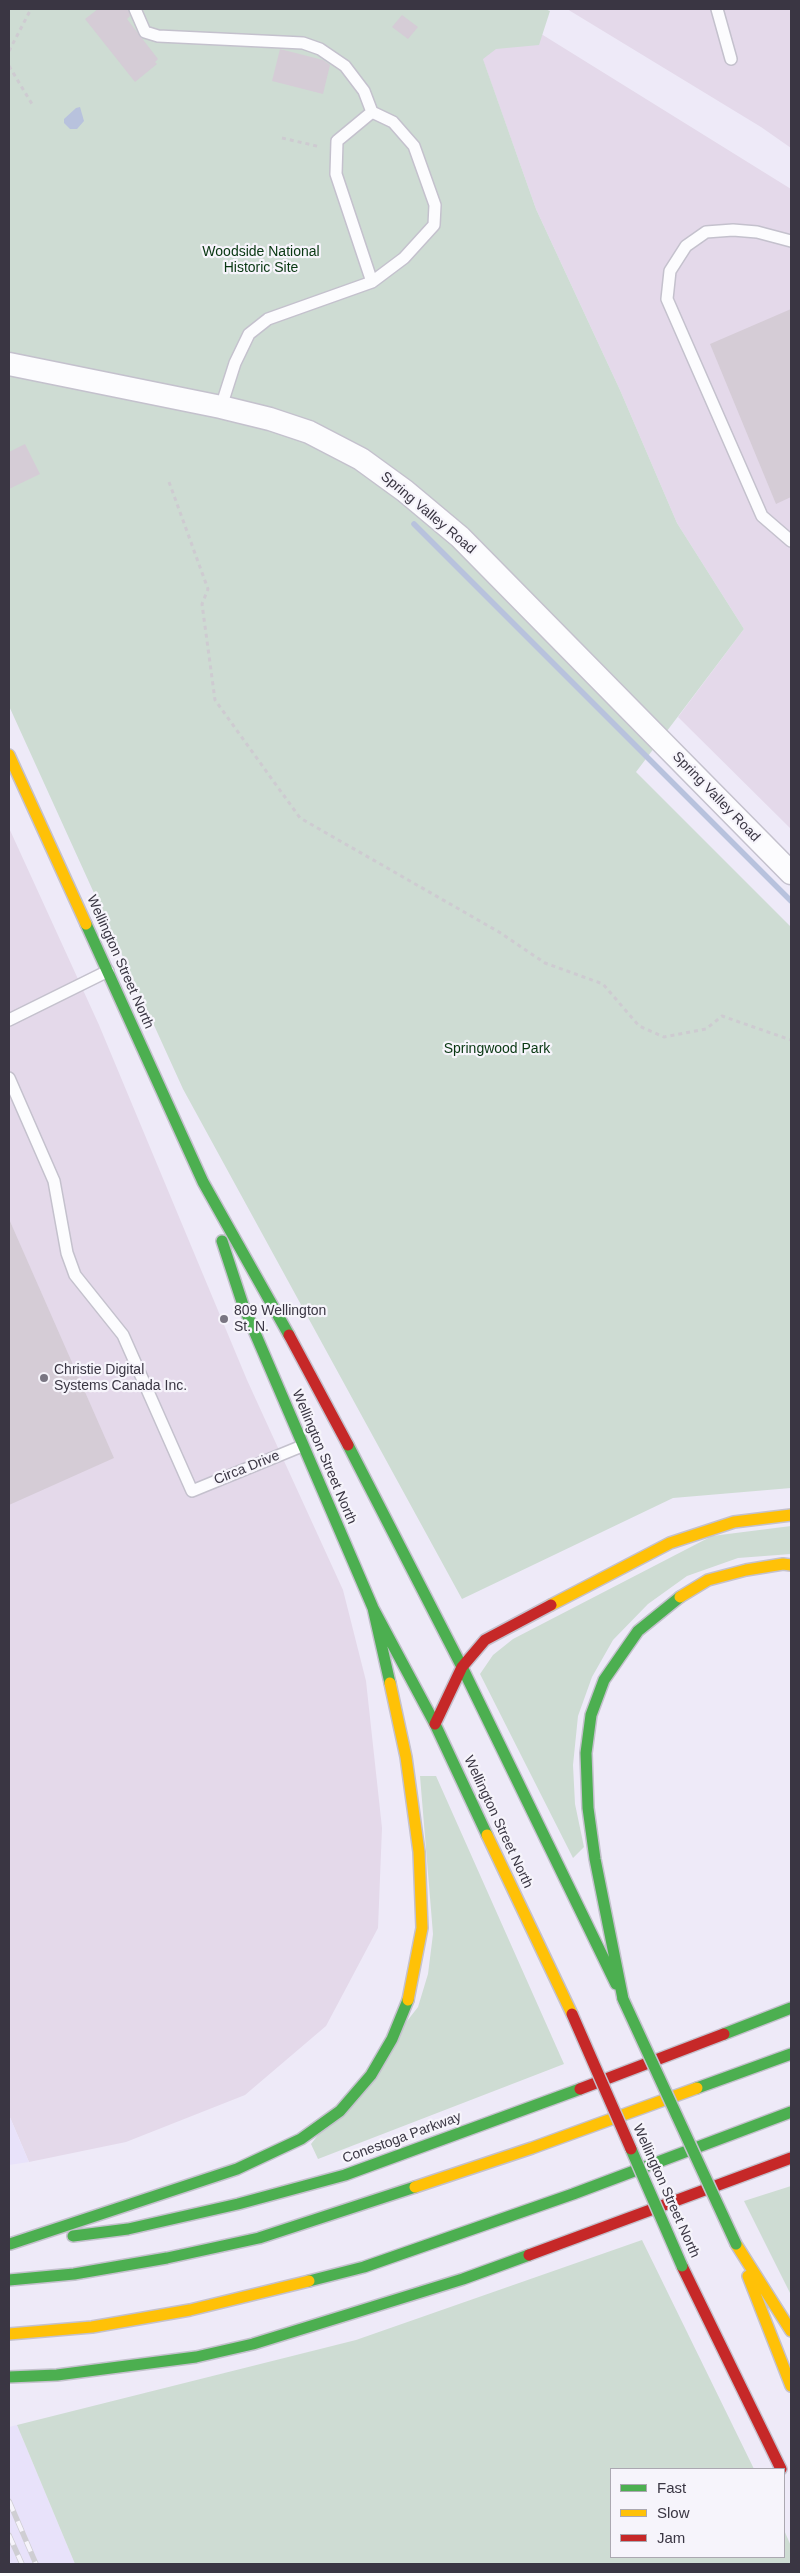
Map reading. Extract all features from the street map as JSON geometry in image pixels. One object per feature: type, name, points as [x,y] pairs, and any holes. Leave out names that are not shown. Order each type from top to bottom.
[{"type":"main road","name":"Wellington Street North","points":[[9,755],[203,1182],[310,1372],[462,1667],[623,1999],[736,2244],[791,2386]]},
{"type":"main road","name":"Wellington Street North","points":[[203,1182],[243,1305],[373,1608],[435,1724],[572,2014],[682,2266],[781,2468]]},
{"type":"main road","points":[[435,1724],[462,1667],[485,1640],[670,1543],[734,1522],[791,1515]]},
{"type":"main road","points":[[623,1999],[595,1860],[588,1808],[586,1754],[591,1715],[604,1680],[638,1632],[680,1598],[708,1580],[746,1570],[782,1564],[791,1565]]},
{"type":"main road","points":[[10,2244],[237,2169],[301,2139],[340,2111],[371,2075],[392,2040],[408,2000],[422,1928],[419,1871],[406,1757],[373,1608]]},
{"type":"main road","points":[[703,2041],[767,2005]]},
{"type":"main road","name":"Conestoga Parkway","points":[[10,2244],[128,2229],[238,2204],[345,2175],[513,2114],[791,2008]]},
{"type":"main road","points":[[9,2280],[74,2274],[167,2258],[259,2238],[532,2148],[791,2054]]},
{"type":"main road","points":[[9,2334],[92,2327],[190,2310],[364,2267],[572,2194],[791,2112]]},
{"type":"main road","points":[[9,2377],[57,2375],[187,2358],[253,2344],[463,2278],[791,2158]]},
{"type":"main road","points":[[769,2166],[791,2162]]},
{"type":"main road","points":[[736,2244],[791,2331]]},
{"type":"street","name":"Spring Valley Road","points":[[9,364],[221,407],[270,419],[309,432],[360,459],[405,491],[460,537],[791,874]]},
{"type":"lane","points":[[135,9],[145,32],[158,36],[303,43],[320,49],[345,66],[364,91],[372,112],[393,122],[414,146],[435,205],[434,225],[404,258],[372,282],[268,319],[249,334],[235,363],[221,407]]},
{"type":"lane","points":[[717,9],[731,59]]},
{"type":"lane","points":[[372,112],[337,141],[336,174],[372,282]]},
{"type":"lane","points":[[790,539],[762,516],[667,299],[670,271],[686,246],[706,232],[733,230],[757,232],[791,240]]},
{"type":"lane","points":[[9,1020],[108,971]]},
{"type":"lane","name":"Circa Drive","points":[[9,1078],[54,1181],[67,1252],[75,1275],[123,1335],[192,1491],[302,1446]]},
{"type":"path","points":[[9,51],[31,9]]},
{"type":"path","points":[[9,66],[32,104]]},
{"type":"path","points":[[282,138],[337,151]]},
{"type":"path","points":[[169,482],[208,589],[202,604],[215,700],[300,818],[499,932],[545,963],[603,984],[639,1026],[664,1036],[706,1029],[722,1016],[791,1040]]},
{"type":"shaded area","points":[[465,9],[501,9],[791,189],[791,829],[678,717],[744,629],[677,523],[620,390],[536,209]]},
{"type":"shaded area","points":[[567,9],[791,9],[791,148],[761,127]]},
{"type":"shaded area","points":[[9,828],[99,1025],[247,1380],[343,1590],[366,1681],[382,1828],[378,1928],[326,2026],[245,2095],[126,2142],[29,2162],[9,2115]]},
{"type":"shaded area","points":[[9,2115],[29,2162],[9,2165]]},
{"type":"shaded area","points":[[17,2425],[75,2564],[9,2564],[9,2427]]},
{"type":"green space","name":"Springwood Park","points":[[9,9],[545,9],[550,11],[539,45],[496,49],[483,59],[536,209],[620,390],[677,523],[744,629],[636,772],[791,927],[791,1488],[673,1498],[462,1599],[183,1089],[9,706]]},
{"type":"green space","points":[[791,1526],[791,1554],[738,1558],[687,1576],[648,1604],[613,1640],[592,1677],[578,1716],[573,1765],[575,1804],[584,1847],[573,1858],[480,1674],[493,1655],[513,1639],[712,1536]]},
{"type":"green space","points":[[420,1776],[436,1776],[564,2064],[318,2159],[311,2144],[418,2007],[428,1974],[433,1934]]},
{"type":"green space","points":[[791,2186],[791,2295],[744,2201]]},
{"type":"green space","points":[[642,2240],[754,2468],[610,2468],[610,2558],[785,2558],[785,2532],[791,2546],[791,2564],[75,2564],[17,2425],[356,2340]]},
{"type":"water","points":[[80,107],[84,121],[77,129],[70,129],[64,123],[64,119],[76,108]]},
{"type":"building","points":[[98,9],[128,9],[130,16],[127,19],[158,59],[155,62],[157,64],[135,82],[85,19]]},
{"type":"building","points":[[402,15],[418,27],[408,39],[392,27]]},
{"type":"building","points":[[280,49],[323,60],[330,65],[323,94],[272,81]]},
{"type":"building","points":[[791,309],[791,497],[776,504],[710,344]]},
{"type":"building","points":[[25,444],[40,474],[9,489],[9,452]]},
{"type":"building","name":"Christie Digital Systems Canada Inc.","points":[[9,1219],[114,1458],[9,1505]]},
{"type":"waterway","points":[[414,524],[791,901]]},
{"type":"railway","points":[[9,2501],[36,2564]]},
{"type":"railway","points":[[9,2535],[22,2564]]},
{"type":"traffic: fast","points":[[86,924],[203,1182],[289,1335]]},
{"type":"traffic: fast","points":[[222,1241],[243,1305],[373,1608],[435,1724],[487,1835]]},
{"type":"traffic: fast","points":[[348,1445],[462,1667],[616,1984]]},
{"type":"traffic: fast","points":[[623,1999],[595,1859],[588,1808],[586,1753],[591,1715],[604,1680],[638,1631],[680,1597]]},
{"type":"traffic: fast","points":[[373,1608],[390,1683]]},
{"type":"traffic: fast","points":[[623,1999],[736,2244]]},
{"type":"traffic: fast","points":[[10,2244],[237,2169],[301,2139],[340,2111],[371,2075],[392,2039],[408,2000]]},
{"type":"traffic: fast","points":[[724,2034],[791,2008]]},
{"type":"traffic: fast","points":[[697,2088],[791,2054]]},
{"type":"traffic: fast","points":[[73,2236],[128,2229],[238,2204],[345,2175],[580,2089]]},
{"type":"traffic: fast","points":[[309,2281],[364,2267],[573,2194],[791,2112]]},
{"type":"traffic: fast","points":[[631,2149],[682,2266]]},
{"type":"traffic: fast","points":[[9,2280],[74,2274],[167,2258],[259,2238],[415,2187]]},
{"type":"traffic: fast","points":[[9,2377],[57,2375],[196,2357],[253,2344],[463,2279],[529,2255]]},
{"type":"traffic: slow","points":[[9,755],[86,924]]},
{"type":"traffic: slow","points":[[551,1605],[670,1543],[734,1522],[791,1515]]},
{"type":"traffic: slow","points":[[680,1597],[708,1580],[746,1570],[783,1564],[791,1565]]},
{"type":"traffic: slow","points":[[390,1683],[406,1757],[419,1852],[422,1928],[408,2000]]},
{"type":"traffic: slow","points":[[487,1835],[572,2014]]},
{"type":"traffic: slow","points":[[415,2187],[532,2148],[697,2088]]},
{"type":"traffic: slow","points":[[736,2244],[791,2331]]},
{"type":"traffic: slow","points":[[748,2276],[791,2386]]},
{"type":"traffic: slow","points":[[9,2334],[92,2327],[190,2310],[309,2281]]},
{"type":"traffic: jam","points":[[289,1335],[348,1445]]},
{"type":"traffic: jam","points":[[435,1724],[462,1667],[485,1640],[551,1605]]},
{"type":"traffic: jam","points":[[572,2014],[631,2149]]},
{"type":"traffic: jam","points":[[580,2089],[724,2034]]},
{"type":"traffic: jam","points":[[529,2255],[791,2158]]},
{"type":"traffic: jam","points":[[682,2266],[781,2468]]},
{"type":"place","name":"809 Wellington St. N.","points":[[224,1319]]},
{"type":"place","name":"Christie Digital Systems Canada Inc.","points":[[44,1378]]},
{"type":"park label","name":"Woodside National Historic Site","points":[[261,260]]}]
